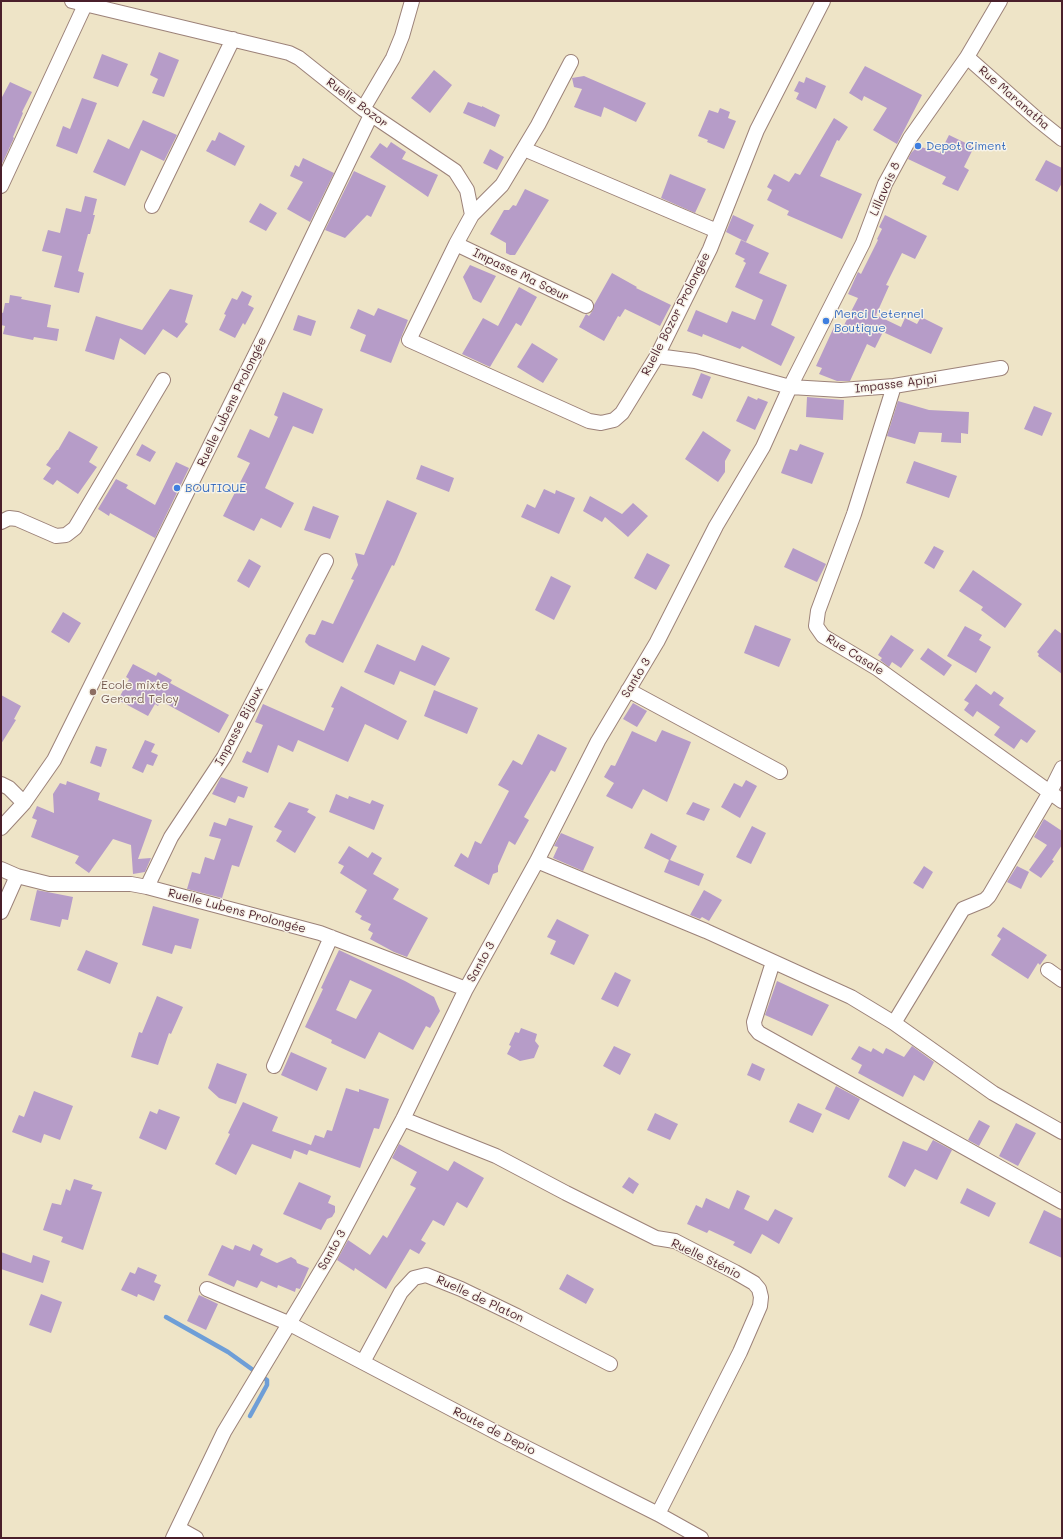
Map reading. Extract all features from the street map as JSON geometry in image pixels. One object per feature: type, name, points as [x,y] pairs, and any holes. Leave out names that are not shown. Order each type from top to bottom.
[{"type":"street","name":"Ruelle Lubens Prolongée","points":[[1,828],[24,804],[57,753],[268,329],[393,58],[402,36],[412,1]]},
{"type":"street","name":"Ruelle Bozor Prolongée","points":[[456,244],[409,340],[589,422],[601,423],[614,420],[622,413],[658,356],[710,249],[758,130],[823,1]]},
{"type":"street","name":"Lillavois 8","points":[[790,387],[863,243],[885,184],[910,138],[967,57],[1000,1]]},
{"type":"street","name":"Ruelle Bozor","points":[[78,3],[289,52],[299,58],[367,112],[455,170],[467,190],[472,215]]},
{"type":"street","points":[[1,186],[78,3]]},
{"type":"street","points":[[152,206],[233,39]]},
{"type":"street","name":"Rue Maranatha","points":[[967,57],[1062,139]]},
{"type":"street","points":[[456,244],[472,215],[502,185],[538,125],[571,62]]},
{"type":"street","points":[[524,149],[717,231]]},
{"type":"street","name":"Impasse Ma Sœur","points":[[456,244],[586,306]]},
{"type":"street","name":"Impasse Apipi","points":[[658,356],[695,361],[790,387],[841,390],[894,386],[1002,368]]},
{"type":"street","points":[[1,522],[9,518],[17,518],[56,536],[66,535],[75,528],[163,380]]},
{"type":"street","name":"Rue Casale","points":[[894,386],[854,514],[818,611],[816,626],[823,636],[878,669],[1062,801]]},
{"type":"street","name":"Santo 3","points":[[176,1533],[224,1432],[260,1375],[288,1323],[331,1254],[403,1119],[466,989],[537,861],[598,741],[658,642],[716,526],[763,447],[790,387]]},
{"type":"street","name":"Impasse Bijoux","points":[[147,887],[171,837],[224,757],[326,561]]},
{"type":"street","points":[[628,690],[780,772]]},
{"type":"street","points":[[894,1023],[963,909],[985,900],[989,896],[1050,792],[1062,768]]},
{"type":"street","points":[[1,784],[9,788],[24,804]]},
{"type":"street","points":[[537,861],[706,931],[851,997],[894,1023],[993,1093],[1062,1132]]},
{"type":"street","name":"Ruelle Lubens Prolongée","points":[[1,869],[17,876],[49,884],[131,884],[147,887],[320,933],[466,989]]},
{"type":"street","points":[[1,912],[17,876]]},
{"type":"street","points":[[274,1066],[331,937]]},
{"type":"street","points":[[773,962],[754,1022],[755,1028],[759,1033],[1062,1202]]},
{"type":"street","points":[[1048,970],[1062,980]]},
{"type":"street","name":"Ruelle Sténio","points":[[403,1119],[496,1156],[656,1238],[675,1241],[754,1282],[759,1289],[761,1297],[758,1312],[740,1352],[658,1514]]},
{"type":"street","name":"Ruelle de Platon","points":[[363,1362],[401,1292],[414,1278],[426,1275],[461,1289],[517,1316],[610,1364]]},
{"type":"street","name":"Route de Depio","points":[[207,1289],[288,1323],[504,1436],[658,1514],[701,1538]]},
{"type":"street","points":[[176,1533],[196,1538]]},
{"type":"building","points":[[159,52],[179,60],[164,97],[152,93],[158,79],[150,75]]},
{"type":"building","points":[[102,54],[128,64],[118,87],[93,78]]},
{"type":"building","points":[[865,66],[922,95],[897,144],[873,130],[887,108],[864,96],[862,101],[849,93]]},
{"type":"building","points":[[434,70],[452,85],[430,113],[411,98]]},
{"type":"building","points":[[584,76],[646,103],[636,122],[604,107],[601,117],[574,107],[582,89],[574,87],[572,78]]},
{"type":"building","points":[[806,77],[826,86],[816,109],[796,99],[799,93],[794,91],[799,81],[804,83]]},
{"type":"building","points":[[10,82],[32,92],[22,112],[23,113],[13,137],[14,138],[1,166],[1,99]]},
{"type":"building","points":[[82,98],[97,103],[77,154],[56,146],[63,126],[70,129]]},
{"type":"building","points":[[468,102],[482,106],[500,115],[495,127],[463,113]]},
{"type":"building","points":[[720,108],[730,112],[728,118],[736,121],[724,149],[707,142],[708,140],[698,136],[709,110],[718,113]]},
{"type":"building","points":[[834,118],[848,127],[839,141],[837,140],[820,176],[862,194],[842,239],[787,215],[789,211],[767,200],[772,190],[767,187],[774,174],[789,182],[795,173],[800,175]]},
{"type":"building","points":[[143,120],[177,135],[164,161],[141,150],[125,186],[93,172],[108,139],[129,149]]},
{"type":"building","points":[[219,132],[245,146],[235,166],[206,151],[212,140],[215,141]]},
{"type":"building","points":[[949,135],[974,147],[964,167],[969,170],[958,191],[942,184],[946,177],[908,159],[911,153],[918,146],[940,153]]},
{"type":"building","points":[[391,142],[406,152],[402,159],[438,175],[428,197],[370,157],[380,143],[387,148]]},
{"type":"building","points":[[490,149],[504,157],[497,170],[483,163]]},
{"type":"building","points":[[303,158],[334,173],[310,222],[287,209],[303,182],[290,176],[295,165],[299,167]]},
{"type":"building","points":[[1046,160],[1062,168],[1062,183],[1057,192],[1035,180]]},
{"type":"building","points":[[354,171],[386,186],[371,217],[367,215],[345,238],[325,230]]},
{"type":"building","points":[[670,174],[706,189],[695,213],[661,198]]},
{"type":"building","points":[[525,189],[549,200],[515,255],[510,255],[506,253],[506,243],[490,234],[504,210],[509,210],[513,205],[516,206]]},
{"type":"building","points":[[85,196],[97,199],[90,234],[88,234],[78,271],[84,273],[79,293],[54,287],[62,256],[42,251],[48,230],[60,233],[66,208],[81,212]]},
{"type":"building","points":[[260,203],[277,213],[266,231],[249,222]]},
{"type":"building","points":[[733,215],[754,225],[746,242],[726,232]]},
{"type":"building","points":[[885,215],[927,236],[915,259],[902,253],[886,285],[889,286],[876,315],[901,327],[905,318],[917,324],[921,317],[943,328],[931,354],[883,332],[875,348],[867,344],[850,381],[837,381],[819,374],[822,368],[816,366],[834,327],[841,331],[858,298],[848,294],[858,272],[861,274],[878,240],[877,239],[882,229],[879,227]]},
{"type":"building","points":[[741,240],[769,253],[759,273],[787,285],[771,325],[795,337],[781,366],[742,346],[740,349],[703,334],[702,337],[687,331],[696,310],[727,323],[732,311],[755,320],[763,300],[735,287],[746,263],[743,261],[745,259],[735,254]]},
{"type":"building","points":[[470,265],[496,276],[481,303],[473,299],[463,277]]},
{"type":"building","points":[[612,273],[637,287],[636,288],[671,305],[660,326],[625,309],[620,317],[618,316],[604,341],[579,327],[586,314],[589,316],[593,310],[594,305]]},
{"type":"building","points":[[519,287],[537,297],[521,326],[516,323],[490,367],[462,354],[483,318],[498,326]]},
{"type":"building","points":[[170,289],[193,295],[185,322],[188,324],[177,338],[163,329],[145,355],[120,338],[114,360],[85,351],[96,316],[142,330]]},
{"type":"building","points":[[242,291],[252,296],[248,305],[254,308],[245,325],[243,323],[235,338],[219,330],[226,315],[224,314],[232,298],[237,300]]},
{"type":"building","points":[[10,295],[22,297],[21,299],[51,305],[47,327],[59,329],[57,341],[34,337],[33,340],[3,334],[5,326],[1,325],[1,312],[3,313],[5,303],[9,303]]},
{"type":"building","points":[[378,308],[408,320],[391,363],[360,351],[366,335],[350,328],[358,309],[374,316]]},
{"type":"building","points":[[298,315],[316,321],[311,336],[293,330]]},
{"type":"building","points":[[532,343],[558,359],[543,383],[517,367]]},
{"type":"building","points":[[701,373],[711,377],[702,399],[692,395]]},
{"type":"building","points":[[283,392],[323,409],[313,434],[293,426],[265,488],[294,503],[281,528],[261,518],[254,531],[223,516],[250,463],[237,457],[250,429],[269,438],[278,417],[274,415]]},
{"type":"building","points":[[748,396],[757,400],[758,398],[768,402],[755,430],[736,421]]},
{"type":"building","points":[[807,397],[844,400],[843,420],[806,417]]},
{"type":"building","points":[[898,401],[929,410],[969,412],[968,434],[961,433],[961,443],[941,442],[942,433],[919,432],[915,444],[887,436]]},
{"type":"building","points":[[1034,406],[1052,413],[1042,436],[1024,429]]},
{"type":"building","points":[[69,431],[98,447],[89,462],[97,467],[78,494],[57,480],[53,485],[43,479],[51,468],[46,465],[58,450]]},
{"type":"building","points":[[703,431],[731,450],[725,461],[725,472],[718,482],[685,459]]},
{"type":"building","points":[[142,444],[156,452],[150,462],[136,455]]},
{"type":"building","points":[[800,444],[824,453],[812,484],[781,473],[790,449],[797,451]]},
{"type":"building","points":[[914,461],[957,476],[949,498],[906,483]]},
{"type":"building","points":[[176,462],[189,468],[155,538],[110,513],[109,516],[98,509],[116,479],[128,485],[126,488],[155,505]]},
{"type":"building","points":[[421,465],[454,478],[449,492],[416,479]]},
{"type":"building","points":[[544,489],[555,494],[556,490],[575,498],[559,534],[521,517],[527,504],[535,508]]},
{"type":"building","points":[[590,496],[622,514],[633,503],[648,516],[628,537],[605,517],[602,522],[583,511]]},
{"type":"building","points":[[387,500],[417,513],[394,566],[392,565],[343,663],[309,646],[305,642],[306,638],[309,634],[315,635],[322,620],[333,624],[354,580],[351,579],[358,565],[355,553],[364,555]]},
{"type":"building","points":[[313,506],[339,516],[330,539],[304,530]]},
{"type":"building","points":[[934,546],[944,551],[934,569],[924,563]]},
{"type":"building","points":[[793,548],[826,564],[817,582],[784,567]]},
{"type":"building","points":[[647,553],[670,565],[656,590],[634,578]]},
{"type":"building","points":[[249,559],[261,566],[249,588],[237,581]]},
{"type":"building","points":[[973,570],[1022,604],[1005,628],[981,610],[983,607],[959,591]]},
{"type":"building","points":[[551,576],[571,586],[554,620],[535,610]]},
{"type":"building","points":[[63,612],[81,623],[69,643],[51,632]]},
{"type":"building","points":[[755,625],[791,639],[779,667],[744,653]]},
{"type":"building","points":[[965,626],[982,635],[979,640],[991,647],[976,673],[947,656]]},
{"type":"building","points":[[1055,629],[1062,634],[1062,674],[1038,656],[1039,654],[1037,652]]},
{"type":"building","points":[[891,635],[914,650],[901,668],[892,662],[889,667],[880,660],[882,658],[878,655]]},
{"type":"building","points":[[377,644],[415,661],[422,645],[450,658],[435,686],[400,671],[394,685],[364,672]]},
{"type":"building","points":[[928,648],[952,665],[944,676],[920,659]]},
{"type":"building","points":[[133,664],[156,676],[158,672],[172,680],[170,683],[229,715],[219,733],[161,701],[158,706],[155,704],[148,716],[118,700],[129,679],[126,677]]},
{"type":"building","points":[[976,684],[991,695],[994,691],[1004,698],[999,705],[1036,731],[1027,743],[1021,739],[1014,749],[994,735],[1000,727],[977,711],[973,717],[964,710],[969,703],[964,700]]},
{"type":"building","points":[[341,686],[407,721],[398,740],[365,724],[348,762],[298,740],[293,752],[278,745],[268,773],[242,762],[247,751],[251,753],[263,725],[255,722],[263,704],[324,731],[334,708],[331,707]]},
{"type":"building","points":[[434,690],[478,708],[467,734],[424,716]]},
{"type":"building","points":[[1,695],[21,706],[14,719],[16,720],[1,744]]},
{"type":"building","points":[[633,703],[647,711],[637,727],[623,719]]},
{"type":"building","points":[[662,730],[691,742],[667,802],[643,789],[632,809],[606,796],[614,783],[604,777],[611,765],[615,766],[632,731],[656,742]]},
{"type":"building","points":[[538,734],[567,748],[555,772],[551,770],[524,817],[529,820],[515,845],[509,841],[498,866],[498,872],[493,874],[489,885],[454,866],[461,853],[468,858],[475,841],[481,844],[509,791],[498,785],[513,760],[522,765]]},
{"type":"building","points":[[145,740],[155,744],[151,752],[158,755],[153,766],[147,764],[143,773],[132,768]]},
{"type":"building","points":[[96,746],[107,749],[101,767],[90,763]]},
{"type":"building","points":[[221,777],[248,787],[244,798],[238,796],[235,803],[212,794]]},
{"type":"building","points":[[746,780],[757,786],[740,818],[721,807],[734,783],[742,787]]},
{"type":"building","points":[[67,781],[100,793],[98,800],[152,820],[138,859],[151,858],[145,872],[133,874],[131,845],[113,839],[89,873],[75,863],[79,856],[31,837],[37,820],[32,818],[37,806],[54,813],[53,794],[60,783],[66,785]]},
{"type":"building","points":[[336,794],[348,799],[349,796],[370,804],[372,800],[384,805],[374,830],[329,812]]},
{"type":"building","points":[[289,802],[309,809],[307,812],[316,817],[295,853],[276,841],[282,831],[274,827]]},
{"type":"building","points":[[693,802],[710,809],[704,821],[686,814]]},
{"type":"building","points":[[229,818],[253,826],[239,867],[232,865],[222,898],[187,889],[192,872],[200,874],[205,857],[214,860],[221,839],[209,836],[214,822],[226,826]]},
{"type":"building","points":[[1044,819],[1062,831],[1062,845],[1052,860],[1054,861],[1041,878],[1029,870],[1047,845],[1034,837]]},
{"type":"building","points":[[752,826],[766,833],[751,864],[736,857]]},
{"type":"building","points":[[561,833],[594,847],[583,871],[553,858],[558,847],[554,846]]},
{"type":"building","points":[[651,833],[677,846],[670,860],[704,874],[699,886],[664,872],[669,860],[644,848]]},
{"type":"building","points":[[349,846],[368,858],[372,852],[382,858],[373,874],[399,889],[393,899],[428,918],[407,957],[370,939],[373,933],[368,930],[371,924],[360,919],[362,916],[355,912],[367,890],[340,873],[344,866],[338,863]]},
{"type":"building","points":[[924,866],[933,872],[923,889],[913,883]]},
{"type":"building","points":[[1017,866],[1029,872],[1021,889],[1007,882]]},
{"type":"building","points":[[37,890],[73,897],[68,920],[62,919],[60,927],[30,920]]},
{"type":"building","points":[[704,890],[722,900],[709,921],[702,917],[700,919],[690,915]]},
{"type":"building","points":[[153,906],[199,919],[191,949],[175,945],[172,954],[142,945]]},
{"type":"building","points":[[557,919],[589,935],[574,965],[550,954],[556,941],[547,937]]},
{"type":"building","points":[[1003,927],[1047,955],[1040,965],[1038,963],[1028,979],[991,955],[1001,939],[997,936]]},
{"type":"building","points":[[86,950],[118,963],[110,984],[77,970]]},
{"type":"building","points":[[339,950],[405,981],[434,997],[440,1011],[430,1028],[426,1026],[413,1050],[379,1032],[365,1059],[331,1043],[332,1040],[305,1027],[323,989],[321,988]],"holes":[[[350,980],[372,990],[356,1019],[336,1010]]]},
{"type":"building","points":[[615,972],[631,980],[618,1007],[601,999]]},
{"type":"building","points":[[777,981],[829,1005],[812,1036],[765,1015]]},
{"type":"building","points":[[157,996],[183,1007],[171,1034],[169,1033],[158,1065],[131,1057],[139,1032],[142,1033]]},
{"type":"building","points":[[521,1028],[537,1034],[535,1041],[539,1046],[534,1058],[520,1061],[507,1054],[515,1032],[519,1033]]},
{"type":"building","points":[[614,1046],[631,1054],[620,1075],[603,1066]]},
{"type":"building","points":[[859,1046],[871,1052],[873,1048],[883,1054],[886,1048],[904,1057],[912,1046],[934,1062],[924,1081],[914,1075],[903,1097],[858,1073],[862,1065],[851,1059]]},
{"type":"building","points":[[291,1052],[327,1068],[317,1091],[281,1075]]},
{"type":"building","points":[[217,1063],[247,1074],[236,1104],[219,1098],[208,1088]]},
{"type":"building","points":[[752,1063],[765,1069],[760,1081],[747,1075]]},
{"type":"building","points":[[836,1086],[860,1099],[849,1120],[825,1109]]},
{"type":"building","points":[[346,1088],[359,1092],[359,1089],[389,1099],[379,1129],[374,1128],[360,1168],[309,1150],[307,1155],[294,1150],[291,1159],[252,1144],[236,1175],[215,1164],[230,1134],[228,1133],[243,1102],[278,1117],[272,1131],[311,1145],[315,1135],[324,1138],[327,1130],[332,1131]]},
{"type":"building","points":[[34,1091],[73,1106],[60,1140],[44,1134],[41,1143],[12,1132],[19,1115],[24,1117]]},
{"type":"building","points":[[798,1103],[822,1114],[813,1133],[789,1122]]},
{"type":"building","points":[[159,1109],[180,1117],[166,1150],[139,1138],[150,1111],[157,1114]]},
{"type":"building","points":[[655,1113],[678,1124],[670,1140],[647,1130]]},
{"type":"building","points":[[979,1120],[990,1126],[979,1146],[968,1140]]},
{"type":"building","points":[[1016,1123],[1036,1133],[1018,1166],[999,1156]]},
{"type":"building","points":[[933,1140],[952,1150],[937,1180],[915,1169],[905,1187],[888,1177],[903,1141],[927,1151]]},
{"type":"building","points":[[399,1144],[448,1171],[454,1161],[484,1178],[467,1208],[457,1202],[444,1226],[433,1220],[421,1240],[426,1243],[419,1254],[410,1249],[386,1289],[355,1268],[354,1271],[337,1260],[348,1240],[370,1255],[383,1235],[387,1238],[416,1188],[410,1185],[417,1172],[392,1158]]},
{"type":"building","points":[[629,1177],[639,1184],[633,1194],[622,1187]]},
{"type":"building","points":[[74,1179],[93,1185],[91,1189],[102,1192],[83,1250],[61,1242],[63,1237],[43,1230],[52,1203],[61,1205],[66,1189],[70,1191]]},
{"type":"building","points":[[299,1182],[331,1196],[328,1203],[335,1206],[335,1212],[332,1217],[327,1219],[321,1230],[283,1214]]},
{"type":"building","points":[[967,1188],[996,1203],[989,1217],[960,1203]]},
{"type":"building","points":[[737,1190],[750,1196],[744,1209],[768,1221],[775,1209],[793,1218],[779,1244],[762,1234],[751,1254],[733,1245],[735,1242],[709,1230],[707,1233],[687,1224],[696,1205],[702,1208],[706,1198],[729,1209]]},
{"type":"building","points":[[1044,1210],[1062,1219],[1062,1258],[1029,1243]]},
{"type":"building","points":[[253,1244],[263,1249],[260,1255],[277,1263],[291,1257],[296,1260],[297,1263],[309,1268],[300,1289],[296,1288],[295,1292],[278,1285],[277,1288],[261,1281],[257,1288],[237,1280],[234,1287],[208,1275],[222,1245],[233,1250],[235,1245],[250,1251]]},
{"type":"building","points":[[1,1252],[31,1263],[33,1255],[50,1261],[43,1283],[1,1269]]},
{"type":"building","points":[[138,1267],[157,1275],[154,1282],[161,1285],[154,1301],[138,1294],[137,1297],[121,1290],[130,1272],[135,1274]]},
{"type":"building","points":[[567,1274],[594,1289],[586,1304],[559,1289]]},
{"type":"building","points":[[41,1294],[62,1302],[51,1333],[29,1325]]},
{"type":"building","points":[[199,1295],[218,1304],[206,1330],[187,1321]]},
{"type":"waterway","points":[[166,1317],[228,1352],[267,1380],[267,1385],[250,1416]]},
{"type":"place","name":"Depot Ciment","points":[[918,146]]},
{"type":"place","name":"Merci L'eternel Boutique","points":[[826,321]]},
{"type":"place","name":"BOUTIQUE","points":[[177,488]]},
{"type":"place","name":"Ecole mixte Gerard Telcy","points":[[93,692]]}]
